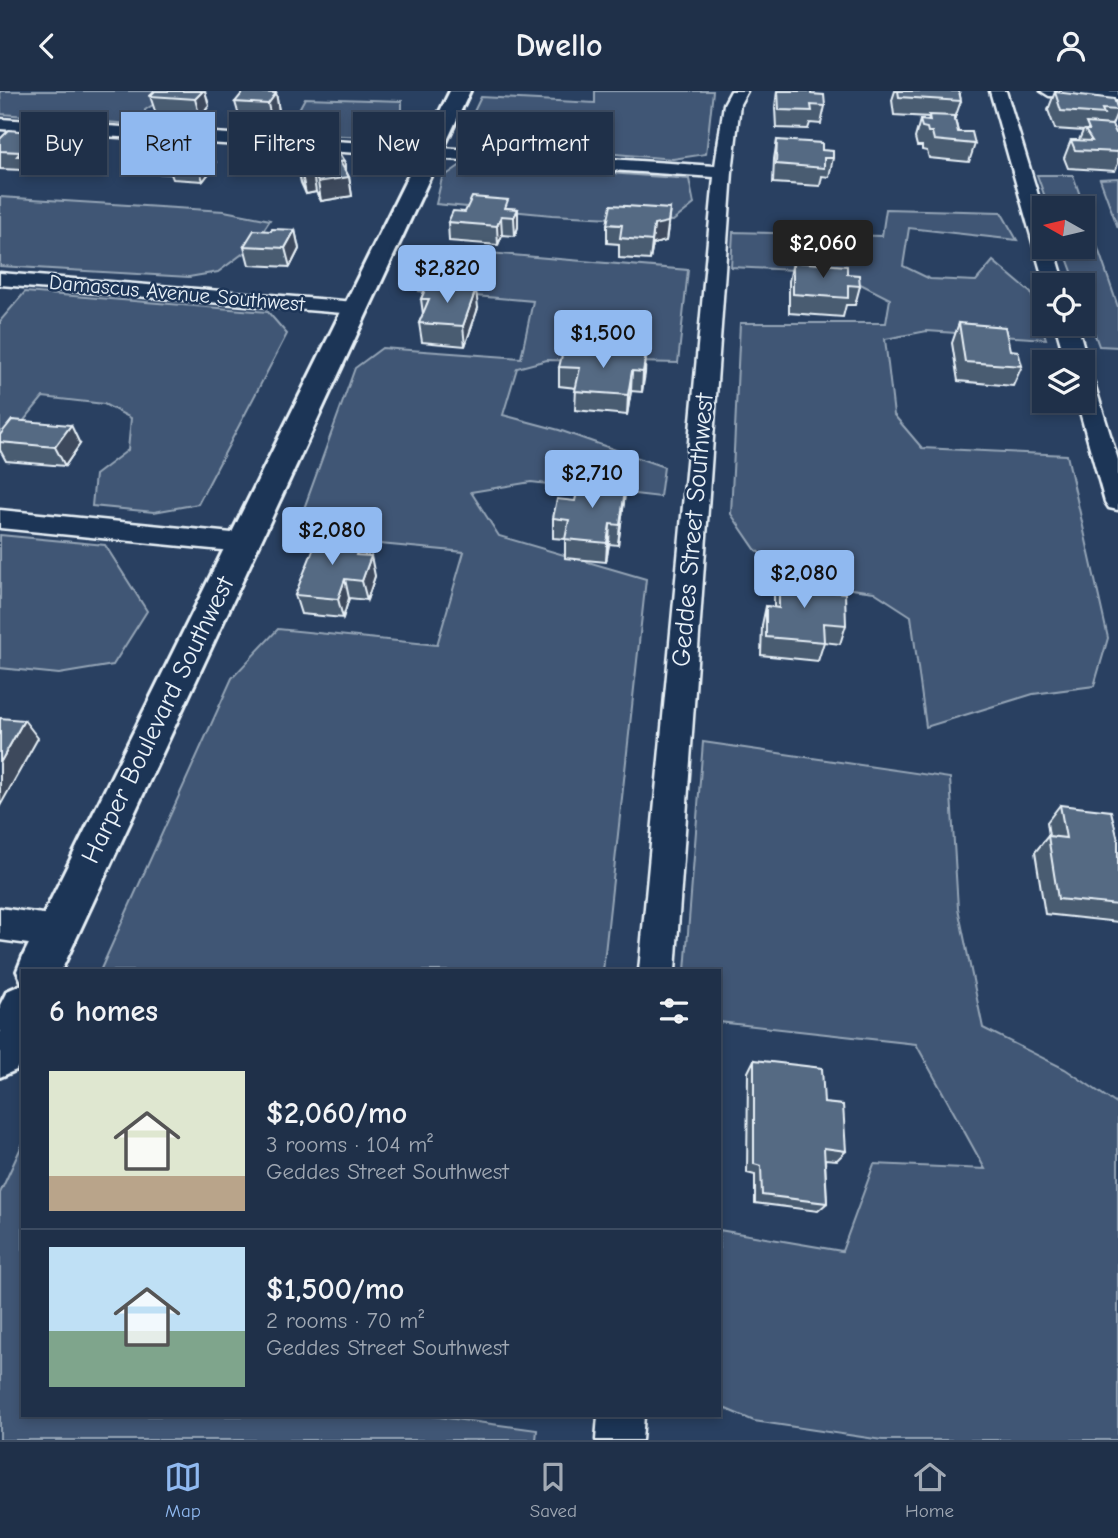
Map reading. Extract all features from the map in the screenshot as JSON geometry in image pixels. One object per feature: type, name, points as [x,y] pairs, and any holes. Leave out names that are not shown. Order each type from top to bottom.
[{"type":"street","name":"Harper Boulevard Southwest","points":[[444,125],[460,91]]},
{"type":"street","name":"Geddes Street Southwest","points":[[657,969],[723,172],[732,104],[739,91]]},
{"type":"street","points":[[998,91],[1051,273]]},
{"type":"street","points":[[1049,91],[1118,95]]},
{"type":"street","points":[[0,124],[353,147]]},
{"type":"street","points":[[444,153],[723,172]]},
{"type":"street","name":"Harper Boulevard Southwest","points":[[40,969],[420,175]]},
{"type":"street","name":"Damascus Avenue Southwest","points":[[0,279],[355,308]]},
{"type":"street","points":[[1092,413],[1118,502]]},
{"type":"street","points":[[0,519],[242,543]]},
{"type":"street","points":[[0,924],[57,932]]},
{"type":"street","points":[[0,1054],[21,1010]]},
{"type":"street","points":[[619,1440],[621,1417]]},
{"type":"shaded area","points":[[0,91],[181,91],[168,95],[145,112],[121,112],[121,123],[107,122],[107,112],[1,114]]},
{"type":"shaded area","points":[[595,91],[713,91],[706,154],[673,159],[613,154],[613,112],[474,112],[481,97],[595,103]]},
{"type":"shaded area","points":[[305,98],[402,101],[402,112],[353,112],[353,136],[339,136],[339,112],[297,112]]},
{"type":"shaded area","points":[[458,167],[458,175],[613,173],[689,179],[694,204],[673,221],[552,215],[436,204],[442,178]]},
{"type":"shaded area","points":[[1037,175],[1073,175],[1080,196],[1045,196]]},
{"type":"shaded area","points":[[1118,178],[1118,228],[1100,179]]},
{"type":"shaded area","points":[[0,197],[224,211],[270,220],[253,246],[218,272],[189,277],[0,266]]},
{"type":"shaded area","points":[[886,209],[1001,212],[1017,240],[909,228],[903,266],[930,279],[976,281],[993,261],[1031,293],[1032,336],[1045,336],[1046,339],[927,331],[885,339],[894,415],[922,448],[1067,455],[1108,638],[1094,686],[1033,694],[926,727],[911,616],[874,592],[791,581],[755,549],[731,514],[740,323],[886,323],[890,299],[837,272],[731,267],[733,232],[882,236]]},
{"type":"shaded area","points":[[1096,242],[1118,307],[1118,347],[1099,346],[1095,335],[1095,273],[1073,273],[1067,259],[1096,259]]},
{"type":"shaded area","points":[[431,248],[688,270],[678,363],[547,360],[517,368],[503,415],[559,430],[664,467],[660,497],[531,482],[471,492],[499,536],[646,579],[603,969],[101,969],[232,678],[278,629],[437,645],[464,552],[294,536],[355,368],[382,348],[521,358],[533,301],[419,291]]},
{"type":"shaded area","points":[[25,292],[268,312],[287,334],[198,504],[154,512],[92,506],[95,475],[128,450],[131,418],[104,404],[43,397],[0,450],[0,321]]},
{"type":"shaded area","points":[[0,535],[105,545],[147,611],[113,665],[59,674],[0,668]]},
{"type":"shaded area","points":[[703,742],[950,778],[958,908],[983,1028],[1065,1069],[1118,1105],[1118,1440],[882,1440],[754,1421],[721,1407],[721,1230],[842,1251],[874,1164],[985,1169],[916,1044],[721,1022],[721,969],[685,969]]},
{"type":"shaded area","points":[[21,1147],[21,1417],[440,1417],[537,1430],[536,1440],[0,1440],[0,1193]]},
{"type":"building","points":[[155,91],[203,91],[195,99],[150,96]]},
{"type":"building","points":[[244,91],[276,93],[268,104],[235,102]]},
{"type":"building","points":[[778,91],[811,91],[811,94],[824,95],[825,106],[811,105],[812,111],[779,110]]},
{"type":"building","points":[[898,91],[959,91],[961,101],[899,97]]},
{"type":"building","points":[[1055,92],[1114,99],[1118,110],[1102,109],[1104,114],[1061,111]]},
{"type":"building","points":[[929,115],[954,116],[958,132],[972,132],[975,144],[934,140],[932,132],[922,127],[920,120],[930,121]]},
{"type":"building","points":[[1086,123],[1112,125],[1118,133],[1118,152],[1075,150],[1071,140],[1092,141],[1085,130],[1089,130]]},
{"type":"building","points":[[9,130],[21,131],[21,156],[17,156],[20,152],[0,151],[0,139]]},
{"type":"building","points":[[777,140],[822,143],[822,150],[833,151],[833,158],[824,158],[824,168],[776,164]]},
{"type":"building","points":[[339,153],[344,161],[340,162],[349,177],[318,182],[314,175],[339,175]]},
{"type":"building","points":[[472,197],[508,200],[505,208],[518,209],[514,217],[501,216],[497,226],[448,222],[453,211],[465,212]]},
{"type":"building","points":[[611,205],[670,209],[668,222],[654,225],[652,241],[620,238],[622,225],[607,224]]},
{"type":"building","points":[[254,230],[295,230],[285,248],[244,246]]},
{"type":"building","points":[[793,262],[847,266],[847,274],[859,275],[860,286],[848,285],[848,298],[793,294]]},
{"type":"building","points":[[427,285],[476,289],[463,326],[419,323],[429,299],[421,299]]},
{"type":"building","points":[[959,323],[1005,327],[1010,350],[1018,351],[1022,366],[965,362]]},
{"type":"building","points":[[564,348],[646,354],[643,372],[632,371],[628,395],[575,391],[580,368],[559,367]]},
{"type":"building","points":[[12,420],[71,425],[55,447],[0,442],[0,435]]},
{"type":"building","points":[[580,479],[626,483],[620,525],[610,524],[607,543],[565,539],[569,520],[553,518],[557,499],[575,501]]},
{"type":"building","points":[[319,535],[361,538],[356,555],[371,556],[362,581],[345,579],[338,599],[295,595]]},
{"type":"building","points":[[779,574],[821,577],[821,591],[845,593],[846,625],[823,623],[824,642],[766,637],[766,606],[779,608]]},
{"type":"building","points":[[0,718],[24,720],[0,763]]},
{"type":"building","points":[[1060,805],[1111,811],[1118,840],[1118,905],[1058,899],[1048,836],[1066,838]]},
{"type":"building","points":[[754,1060],[822,1068],[824,1103],[843,1105],[846,1151],[824,1148],[827,1203],[762,1195],[761,1166],[754,1164]]}]
